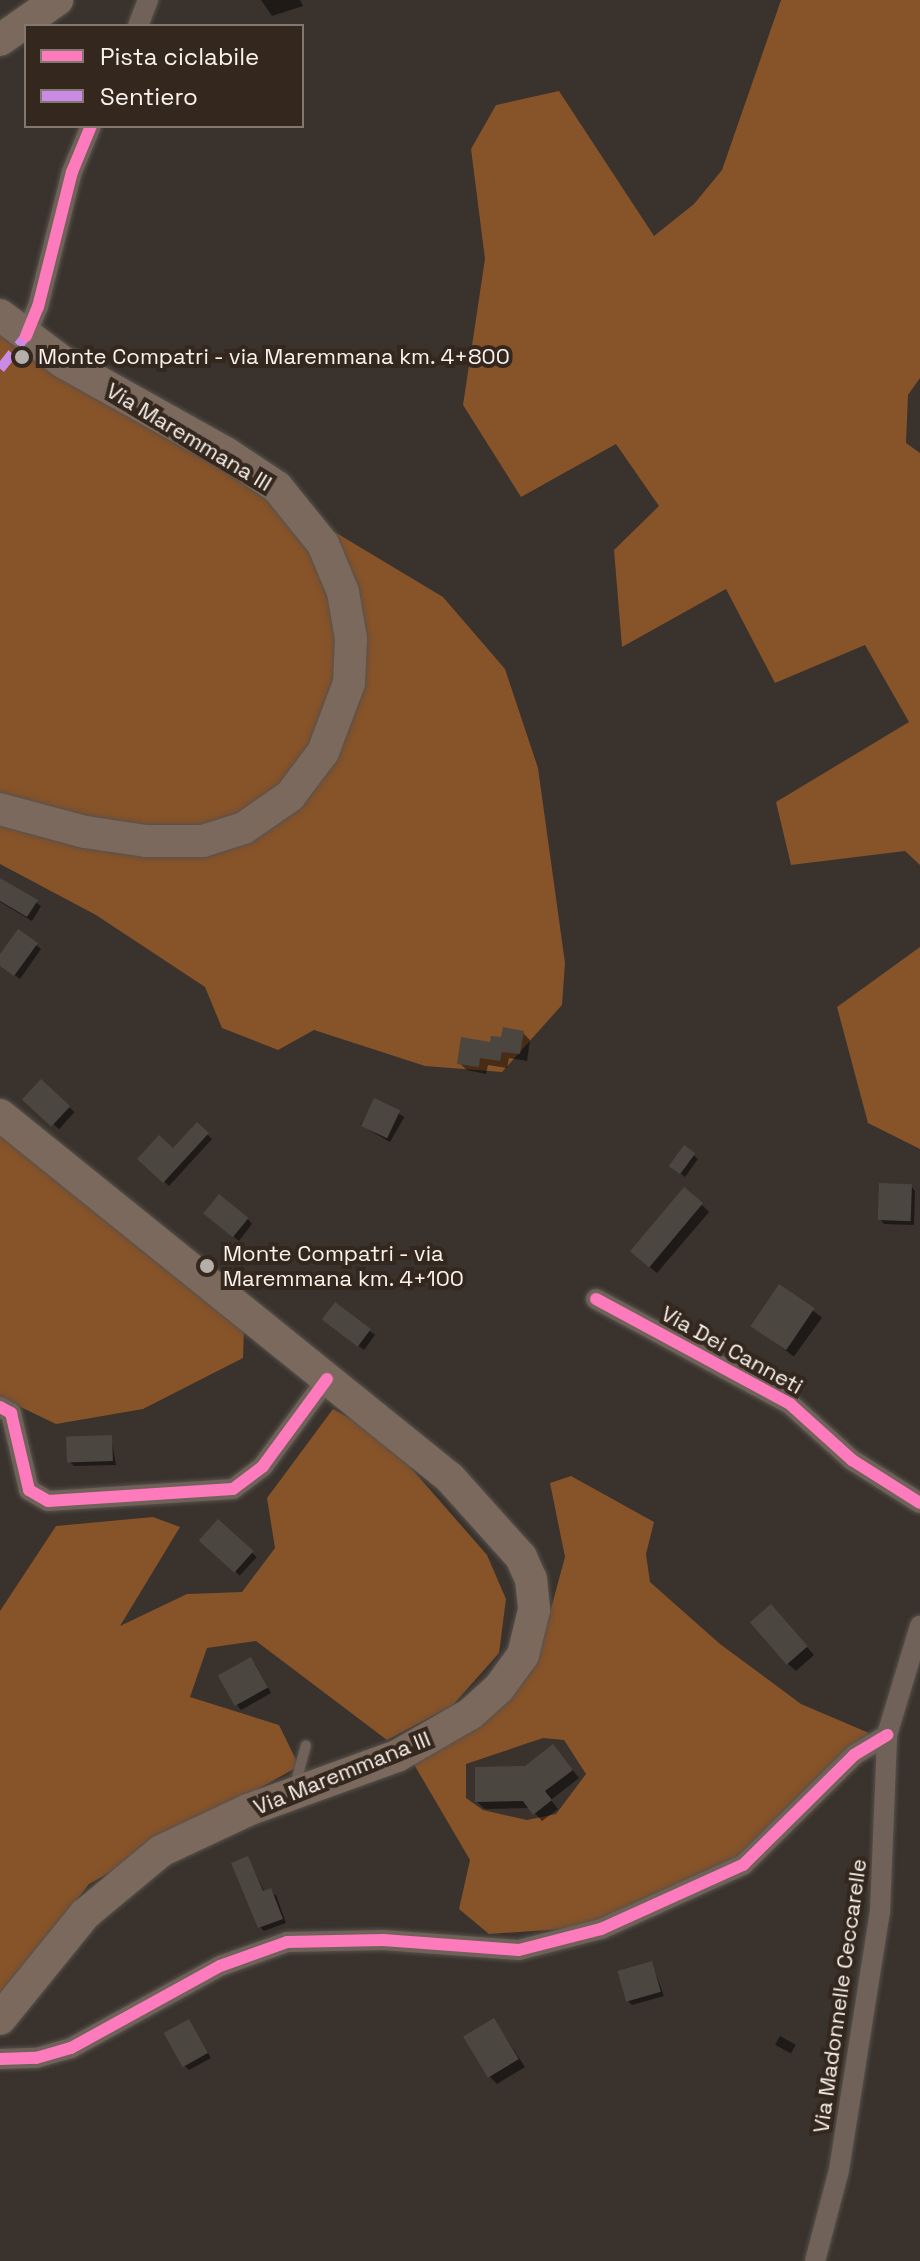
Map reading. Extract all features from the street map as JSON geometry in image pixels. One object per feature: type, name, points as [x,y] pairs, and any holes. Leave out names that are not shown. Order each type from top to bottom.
[{"type":"main road","points":[[0,40],[57,0]]},
{"type":"main road","name":"Via Maremmana III","points":[[0,315],[63,362],[245,464],[288,498],[312,526],[334,568],[348,617],[351,662],[340,715],[323,752],[290,796],[244,828],[203,841],[146,841],[85,832],[0,809]]},
{"type":"main road","name":"Via Maremmana III","points":[[0,1115],[450,1478],[504,1535],[531,1579],[533,1619],[518,1664],[470,1714],[397,1756],[292,1793],[189,1835],[128,1874],[85,1914],[0,2019]]},
{"type":"street","points":[[139,24],[148,0]]},
{"type":"street","points":[[26,336],[38,307],[72,172],[90,128]]},
{"type":"street","name":"Via Dei Canneti","points":[[596,1299],[790,1404],[852,1460],[920,1503]]},
{"type":"street","points":[[0,1407],[11,1413],[29,1490],[48,1501],[233,1489],[263,1466],[327,1379]]},
{"type":"street","name":"Via Madonnelle Ceccarelle","points":[[815,2261],[842,2151],[881,1902],[887,1735],[920,1626]]},
{"type":"street","points":[[0,2059],[36,2058],[71,2048],[220,1966],[287,1942],[383,1940],[519,1950],[601,1929],[743,1865],[772,1842],[854,1755],[887,1735]]},
{"type":"lane","points":[[292,1793],[306,1745]]},
{"type":"shaded area","points":[[781,0],[920,0],[920,378],[908,395],[906,443],[920,453],[920,865],[905,851],[791,865],[776,802],[909,722],[865,645],[775,683],[726,589],[622,647],[614,550],[659,506],[616,444],[521,497],[463,405],[485,259],[471,149],[496,105],[559,91],[654,236],[694,204],[722,170]]},
{"type":"shaded area","points":[[0,331],[443,597],[505,669],[538,768],[565,963],[562,1005],[502,1072],[425,1066],[314,1030],[278,1050],[222,1028],[205,987],[96,915],[0,864]]},
{"type":"shaded area","points":[[920,947],[920,1149],[868,1123],[837,1007]]},
{"type":"shaded area","points":[[0,1132],[244,1328],[243,1358],[143,1409],[56,1424],[6,1400],[0,1404]]},
{"type":"shaded area","points":[[333,1409],[384,1437],[487,1555],[506,1599],[499,1653],[453,1705],[387,1740],[256,1641],[207,1648],[190,1697],[279,1725],[299,1766],[89,1884],[0,1998],[0,1611],[56,1526],[153,1517],[180,1527],[120,1626],[187,1594],[242,1592],[275,1548],[267,1498]]},
{"type":"shaded area","points":[[571,1476],[654,1522],[646,1554],[650,1582],[720,1644],[801,1704],[869,1733],[827,1783],[750,1855],[578,1928],[489,1934],[459,1909],[470,1860],[412,1761],[490,1715],[525,1680],[543,1638],[565,1557],[550,1483]],"holes":[[[543,1738],[564,1740],[586,1774],[556,1814],[527,1820],[483,1810],[466,1798],[466,1764]]]},
{"type":"building","points":[[0,878],[38,900],[27,917],[0,901]]},
{"type":"building","points":[[18,929],[38,943],[14,976],[0,966],[0,954]]},
{"type":"building","points":[[503,1027],[524,1031],[520,1054],[502,1052],[500,1061],[480,1058],[479,1067],[457,1064],[461,1037],[490,1042],[491,1036],[501,1037]]},
{"type":"building","points":[[41,1079],[70,1106],[51,1127],[22,1099]]},
{"type":"building","points":[[374,1098],[400,1110],[387,1138],[361,1126]]},
{"type":"building","points":[[197,1122],[209,1133],[163,1183],[137,1159],[159,1135],[173,1148]]},
{"type":"building","points":[[684,1145],[695,1153],[680,1174],[669,1166]]},
{"type":"building","points":[[879,1183],[912,1184],[911,1221],[878,1220]]},
{"type":"building","points":[[684,1187],[703,1203],[649,1267],[630,1251]]},
{"type":"building","points":[[219,1194],[249,1218],[233,1237],[203,1213]]},
{"type":"building","points":[[779,1284],[815,1308],[786,1350],[750,1326]]},
{"type":"building","points":[[335,1302],[371,1329],[358,1347],[322,1320]]},
{"type":"building","points":[[112,1435],[113,1461],[67,1463],[66,1437]]},
{"type":"building","points":[[218,1519],[254,1551],[234,1573],[199,1541]]},
{"type":"building","points":[[771,1604],[808,1646],[787,1665],[750,1622]]},
{"type":"building","points":[[251,1657],[268,1688],[235,1706],[218,1675]]},
{"type":"building","points":[[553,1744],[573,1770],[545,1791],[552,1800],[533,1815],[523,1801],[475,1802],[475,1767],[525,1766]]},
{"type":"building","points":[[248,1856],[263,1891],[271,1888],[283,1919],[258,1928],[231,1863]]},
{"type":"building","points":[[652,1961],[661,1992],[626,2002],[617,1971]]},
{"type":"building","points":[[494,2018],[519,2059],[488,2078],[463,2037]]},
{"type":"building","points":[[189,2019],[208,2053],[183,2067],[164,2033]]},
{"type":"marked path","points":[[0,369],[26,336]]},
{"type":"cycle path","points":[[26,336],[38,307],[72,172],[90,128]]},
{"type":"cycle path","points":[[596,1299],[790,1404],[852,1460],[920,1503]]},
{"type":"cycle path","points":[[0,1407],[11,1413],[29,1490],[48,1501],[233,1489],[263,1466],[327,1379]]},
{"type":"cycle path","points":[[0,2059],[36,2058],[71,2048],[220,1966],[287,1942],[383,1940],[519,1950],[601,1929],[743,1865],[854,1755],[887,1735]]},
{"type":"place","name":"Monte Compatri - via Maremmana km. 4+800","points":[[22,357]]},
{"type":"place","name":"Monte Compatri - via Maremmana km. 4+100","points":[[207,1266]]}]
